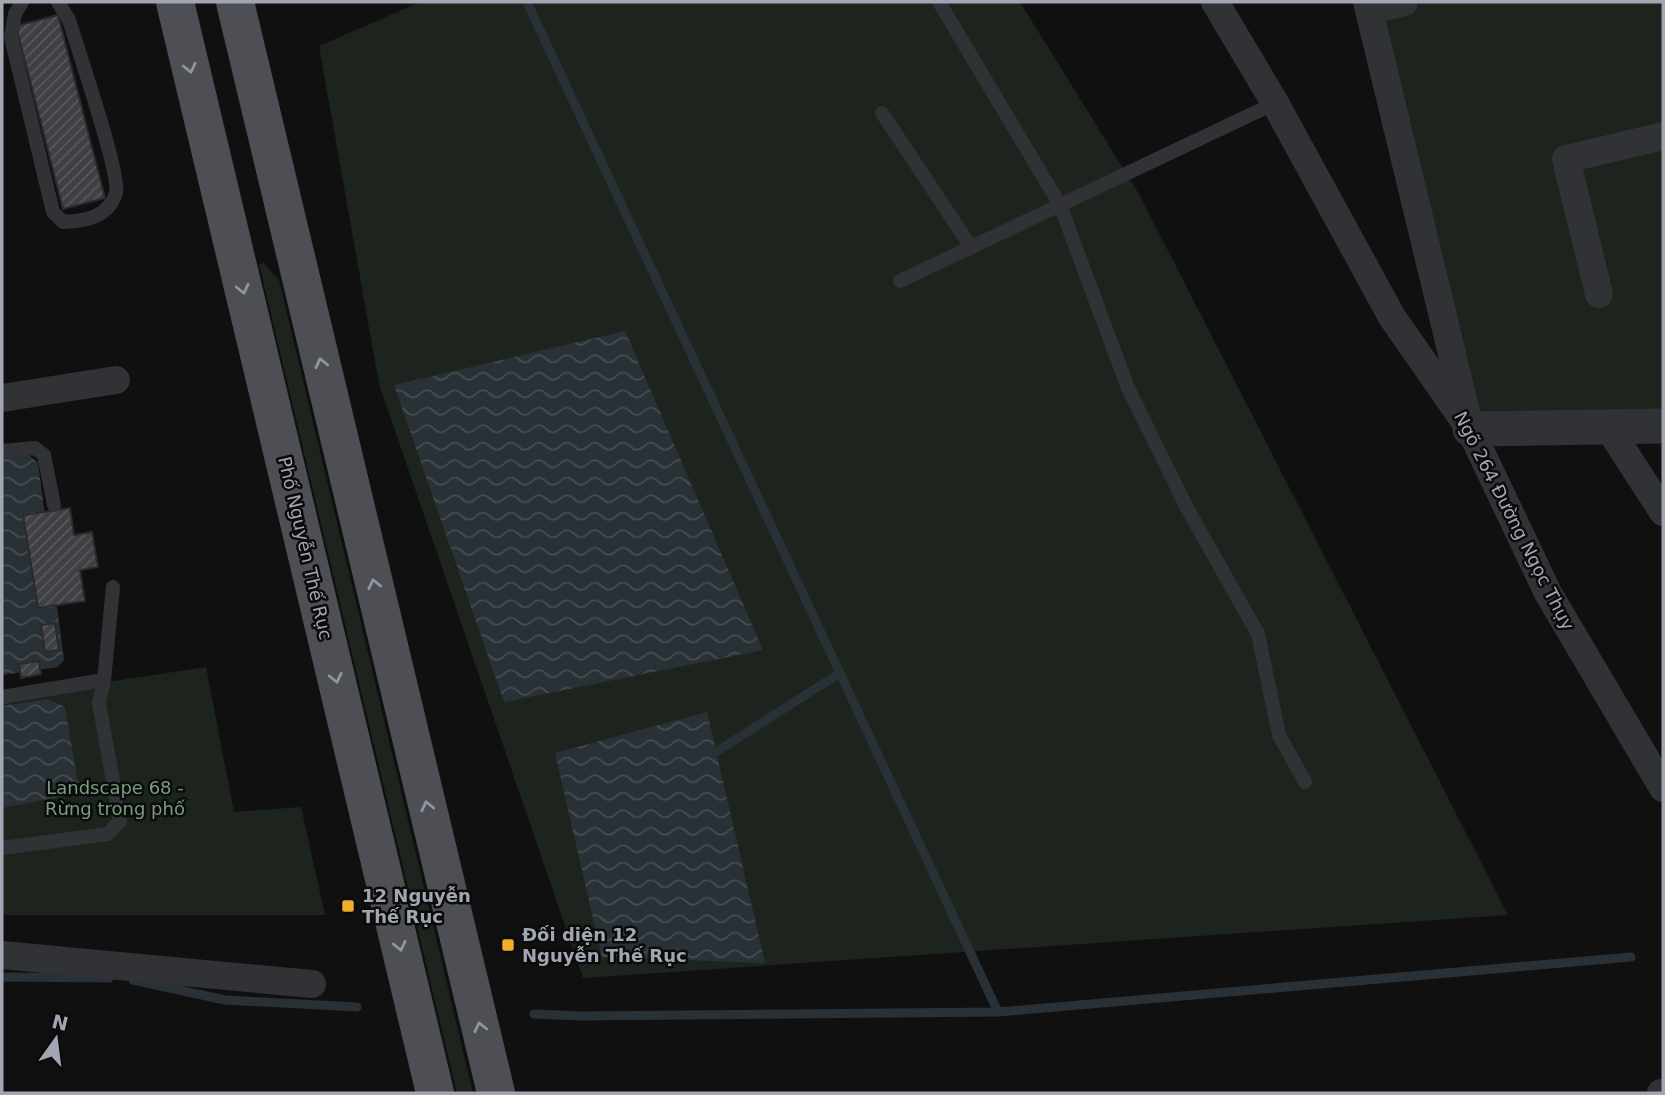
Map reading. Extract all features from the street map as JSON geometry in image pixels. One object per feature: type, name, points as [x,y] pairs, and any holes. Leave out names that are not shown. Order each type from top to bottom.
[{"type":"main road","name":"Phố Nguyễn Thế Rục","points":[[175,2],[435,1093]]},
{"type":"main road","points":[[235,2],[496,1093]]},
{"type":"street","name":"Ngõ 264 Đường Ngọc Thụy","points":[[1216,2],[1275,103],[1392,317],[1470,429],[1548,593],[1663,788]]},
{"type":"street","points":[[1404,2],[1368,6],[1470,429],[1663,426]]},
{"type":"street","points":[[1599,294],[1566,159],[1663,136]]},
{"type":"street","points":[[2,398],[116,380]]},
{"type":"street","points":[[1608,427],[1663,512]]},
{"type":"street","points":[[2,955],[312,984]]},
{"type":"lane","points":[[22,2],[15,14],[10,37],[53,212],[63,222],[88,221],[110,205],[117,190],[111,158],[69,20],[58,2]]},
{"type":"lane","points":[[939,2],[1060,205],[1128,387],[1187,508],[1258,634],[1279,735],[1305,782]]},
{"type":"lane","points":[[900,281],[1275,103]]},
{"type":"lane","points":[[882,113],[971,247]]},
{"type":"lane","points":[[2,451],[35,448],[44,455],[54,505]]},
{"type":"lane","points":[[2,848],[108,834],[120,821],[99,703],[104,680],[113,587]]},
{"type":"lane","points":[[2,697],[104,680]]},
{"type":"green space","points":[[420,2],[1020,2],[1139,194],[1508,915],[583,978],[379,384],[319,46]]},
{"type":"green space","points":[[1404,2],[1663,2],[1663,431],[1470,429],[1369,10]]},
{"type":"green space","points":[[264,263],[279,280],[473,1093],[457,1093],[259,264]]},
{"type":"green space","name":"Landscape 68 - Rừng trong phố","points":[[206,667],[234,812],[301,807],[325,915],[2,915],[2,698]]},
{"type":"water","points":[[625,331],[763,650],[504,702],[394,385]]},
{"type":"water","points":[[28,454],[38,463],[64,660],[58,667],[2,675],[2,456]]},
{"type":"water","points":[[48,699],[65,707],[78,784],[70,795],[2,808],[2,706]]},
{"type":"water","points":[[707,712],[765,963],[602,957],[555,753]]},
{"type":"building","points":[[58,15],[105,198],[63,209],[16,26]]},
{"type":"building","points":[[70,508],[74,535],[92,532],[98,567],[80,570],[85,601],[38,608],[23,515]]},
{"type":"building","points":[[55,623],[59,650],[45,652],[41,625]]},
{"type":"building","points":[[39,661],[41,674],[21,678],[19,664]]},
{"type":"waterway","points":[[527,2],[998,1012]]},
{"type":"waterway","points":[[716,752],[840,673]]},
{"type":"waterway","points":[[534,1014],[581,1016],[998,1012],[1631,957]]},
{"type":"waterway","points":[[2,977],[109,978]]},
{"type":"waterway","points":[[133,980],[225,1000],[357,1007]]},
{"type":"place","name":"12 Nguyễn Thế Rục","points":[[348,906]]},
{"type":"place","name":"Đối diện 12 Nguyễn Thế Rục","points":[[508,945]]}]
